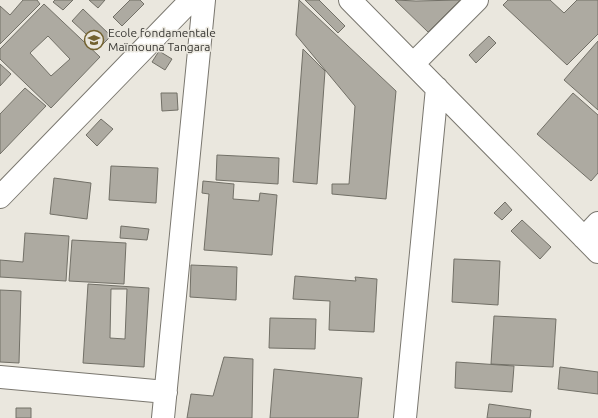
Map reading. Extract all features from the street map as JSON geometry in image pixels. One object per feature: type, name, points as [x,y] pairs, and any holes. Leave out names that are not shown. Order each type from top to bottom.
[{"type":"street","points":[[0,197],[191,0]]},
{"type":"street","points":[[163,418],[204,0]]},
{"type":"street","points":[[350,0],[437,88],[593,237]]},
{"type":"street","points":[[413,64],[477,0]]},
{"type":"street","points":[[404,418],[437,88]]},
{"type":"street","points":[[0,377],[166,392]]},
{"type":"building","points":[[23,0],[37,0],[40,4],[0,44],[0,6],[10,15]]},
{"type":"building","points":[[55,0],[73,0],[63,10],[53,2]]},
{"type":"building","points":[[89,0],[105,0],[98,8]]},
{"type":"building","points":[[130,0],[140,0],[144,4],[122,26],[113,17]]},
{"type":"building","points":[[299,0],[396,91],[386,199],[332,194],[332,184],[349,184],[355,106],[296,35]]},
{"type":"building","points":[[305,0],[319,0],[345,26],[338,33]]},
{"type":"building","points":[[395,0],[416,1],[460,0],[428,32]]},
{"type":"building","points":[[508,0],[550,0],[564,13],[577,0],[598,0],[598,34],[567,65],[503,5]]},
{"type":"building","points":[[44,4],[100,57],[51,108],[0,59],[0,49]],"holes":[[[48,36],[70,59],[51,76],[30,53]]]},
{"type":"building","points":[[83,9],[111,36],[100,47],[72,21]]},
{"type":"building","points":[[489,36],[496,43],[476,63],[469,55]]},
{"type":"building","points":[[598,41],[598,110],[564,80]]},
{"type":"building","points":[[303,49],[325,71],[317,184],[293,182]]},
{"type":"building","points":[[159,51],[172,59],[165,70],[152,62]]},
{"type":"building","points":[[0,64],[11,74],[0,86]]},
{"type":"building","points":[[25,88],[46,106],[0,154],[0,114]]},
{"type":"building","points":[[161,93],[177,93],[178,110],[162,111]]},
{"type":"building","points":[[573,93],[598,115],[598,173],[591,181],[537,134]]},
{"type":"building","points":[[101,119],[113,129],[97,146],[86,135]]},
{"type":"building","points":[[217,155],[279,158],[278,184],[216,180]]},
{"type":"building","points":[[111,166],[158,168],[156,203],[109,200]]},
{"type":"building","points":[[54,178],[91,183],[87,219],[50,214]]},
{"type":"building","points":[[203,181],[234,184],[233,199],[259,201],[260,193],[277,195],[272,255],[204,250],[209,194],[202,193]]},
{"type":"building","points":[[505,202],[512,210],[502,220],[494,213]]},
{"type":"building","points":[[522,220],[551,247],[540,259],[511,231]]},
{"type":"building","points":[[121,226],[149,229],[147,240],[120,238]]},
{"type":"building","points":[[25,233],[69,236],[66,281],[0,277],[0,260],[23,262]]},
{"type":"building","points":[[72,240],[126,243],[124,284],[69,281]]},
{"type":"building","points":[[454,259],[500,261],[498,305],[452,302]]},
{"type":"building","points":[[191,265],[237,267],[236,300],[190,297]]},
{"type":"building","points":[[295,276],[356,281],[355,277],[377,279],[374,332],[329,330],[330,301],[293,299]]},
{"type":"building","points":[[88,284],[149,288],[144,367],[83,363]],"holes":[[[111,289],[127,289],[125,339],[110,338]]]},
{"type":"building","points":[[0,290],[21,291],[19,363],[0,362]]},
{"type":"building","points":[[494,316],[556,319],[553,367],[491,364]]},
{"type":"building","points":[[270,318],[316,319],[315,349],[269,348]]},
{"type":"building","points":[[224,357],[253,359],[252,418],[187,418],[191,394],[213,396]]},
{"type":"building","points":[[456,362],[514,366],[512,392],[455,388]]},
{"type":"building","points":[[560,367],[598,372],[598,394],[558,389]]},
{"type":"building","points":[[274,369],[362,378],[358,418],[270,418]]},
{"type":"building","points":[[489,404],[531,410],[530,418],[487,418]]},
{"type":"building","points":[[16,408],[31,408],[31,418],[16,418]]},
{"type":"place","name":"Ecole fondamentale Maïmouna Tangara","points":[[94,40]]}]
